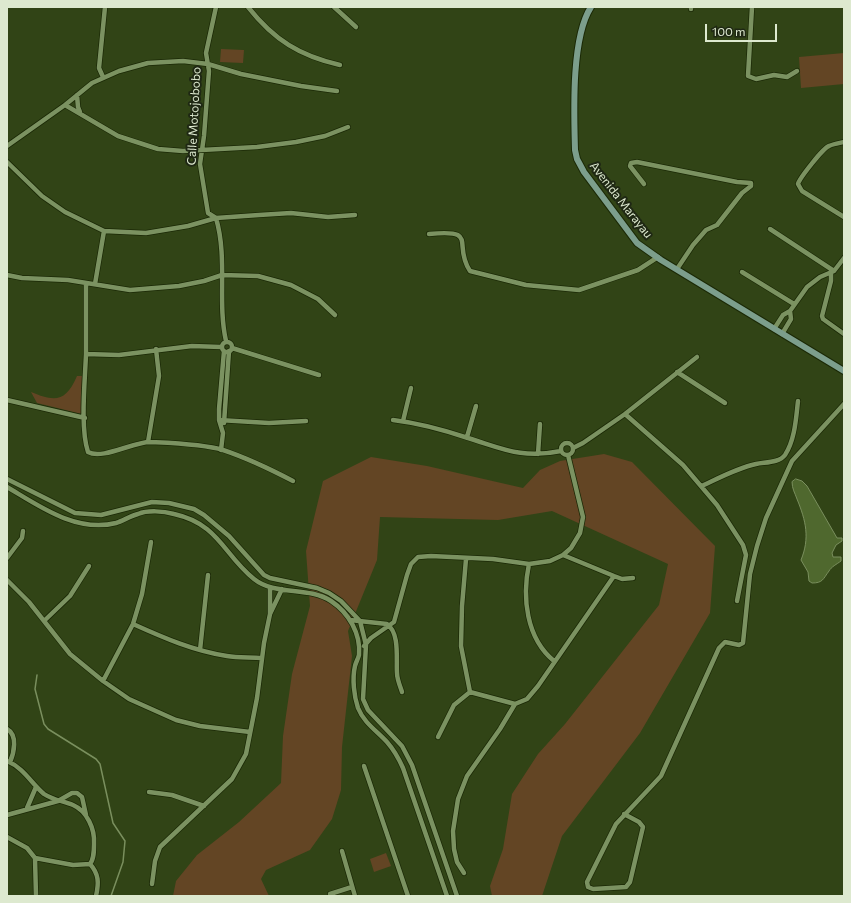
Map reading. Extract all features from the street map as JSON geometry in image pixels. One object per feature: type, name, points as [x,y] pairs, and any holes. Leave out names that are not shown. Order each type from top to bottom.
[{"type":"street","points":[[103,77],[100,64],[105,7]]},
{"type":"street","name":"Calle Motojobobo","points":[[216,7],[207,45],[208,64],[206,116],[200,164],[208,213],[216,218],[221,242],[221,296],[226,341]]},
{"type":"street","points":[[248,7],[268,30],[291,47],[317,60],[340,65]]},
{"type":"street","points":[[334,7],[356,27]]},
{"type":"street","name":"Avenida Marayau","points":[[591,7],[581,33],[578,53],[574,118],[575,150],[577,159],[584,172],[638,242],[677,269],[844,371]]},
{"type":"street","points":[[752,7],[748,76],[756,79],[774,75],[787,77],[797,71]]},
{"type":"street","points":[[7,146],[103,77],[148,63],[183,61],[208,64],[282,82],[337,91]]},
{"type":"street","points":[[78,94],[78,107],[80,112]]},
{"type":"street","points":[[65,105],[80,112],[118,136],[158,149],[183,151],[257,147],[296,142],[325,136],[348,127]]},
{"type":"street","points":[[844,142],[829,146],[822,150],[800,178],[798,184],[802,191],[844,217]]},
{"type":"street","points":[[7,162],[42,196],[65,212],[104,231],[146,233],[188,226],[216,218],[291,214],[328,217],[355,215]]},
{"type":"street","points":[[644,184],[630,166],[631,163],[637,162],[737,182],[751,183],[751,186],[742,193],[717,225],[706,230],[693,245],[677,269]]},
{"type":"street","points":[[737,182],[742,188],[742,193]]},
{"type":"street","points":[[770,229],[832,272]]},
{"type":"street","points":[[95,284],[104,231]]},
{"type":"street","points":[[429,234],[450,232],[459,235],[462,240],[464,263],[470,271],[526,285],[579,290],[638,270],[658,257]]},
{"type":"street","points":[[774,329],[783,315],[790,311],[807,287],[820,277],[832,272],[844,258]]},
{"type":"street","points":[[742,272],[794,304]]},
{"type":"street","points":[[832,272],[822,316],[823,319],[844,334]]},
{"type":"street","points":[[7,275],[22,278],[68,280],[130,290],[180,286],[204,281],[222,275],[258,276],[291,285],[318,299],[335,315]]},
{"type":"street","points":[[86,284],[85,418],[86,447],[88,452],[92,455],[102,454],[148,442],[171,443],[221,450],[266,467],[293,481]]},
{"type":"street","points":[[782,334],[791,319],[790,311]]},
{"type":"street","points":[[221,450],[222,420],[219,409],[227,349],[226,341]]},
{"type":"street","points":[[226,341],[230,343],[227,349]]},
{"type":"street","points":[[86,354],[119,355],[156,349],[192,346],[227,349],[319,375]]},
{"type":"street","points":[[148,442],[158,376],[156,349]]},
{"type":"street","points":[[568,455],[572,452],[573,448],[583,443],[625,414],[697,357]]},
{"type":"street","points":[[677,372],[725,403]]},
{"type":"street","points":[[403,421],[411,388]]},
{"type":"street","points":[[7,400],[85,418]]},
{"type":"street","points":[[702,486],[728,473],[754,464],[780,460],[785,454],[790,443],[798,401]]},
{"type":"street","points":[[624,814],[639,822],[644,827],[630,882],[626,887],[593,889],[588,887],[586,882],[616,824],[624,814],[661,776],[721,644],[730,642],[740,645],[743,643],[750,574],[766,518],[792,461],[844,404]]},
{"type":"street","points":[[467,437],[476,406]]},
{"type":"street","points":[[625,414],[683,465],[702,486],[743,545],[746,556],[737,601]]},
{"type":"street","points":[[222,420],[269,423],[306,421]]},
{"type":"street","points":[[393,420],[403,421],[467,437],[512,453],[538,454],[561,451],[568,455]]},
{"type":"street","points":[[538,454],[540,424]]},
{"type":"street","points":[[561,451],[562,446],[565,444],[570,444],[573,448]]},
{"type":"street","points":[[358,648],[366,645],[371,638],[394,622],[407,575],[414,560],[418,557],[424,556],[493,560],[529,564],[550,561],[562,556],[571,548],[578,538],[583,517],[568,455]]},
{"type":"street","points":[[7,479],[54,504],[75,513],[101,516],[152,502],[181,505],[204,515],[241,549],[259,572],[270,578],[317,588],[329,593],[341,601],[360,621],[366,645],[363,699],[368,710],[402,746],[412,765],[457,896]]},
{"type":"street","points":[[7,487],[50,511],[79,524],[93,525],[116,523],[140,513],[173,513],[202,525],[225,547],[252,578],[259,583],[270,587],[323,597],[335,604],[350,620],[357,637],[359,657],[355,667],[354,690],[358,708],[366,721],[386,742],[399,760],[447,896]]},
{"type":"street","points":[[50,511],[54,504]]},
{"type":"street","points":[[7,558],[22,538],[23,532]]},
{"type":"street","points":[[225,547],[232,540]]},
{"type":"street","points":[[102,681],[133,624],[142,594],[151,542]]},
{"type":"street","points":[[232,555],[241,549]]},
{"type":"street","points":[[562,556],[622,579],[632,578]]},
{"type":"street","points":[[466,559],[462,606],[461,646],[470,692]]},
{"type":"street","points":[[529,564],[525,583],[528,618],[540,644],[554,661]]},
{"type":"street","points":[[44,621],[70,596],[89,566]]},
{"type":"street","points":[[200,650],[208,575]]},
{"type":"street","points":[[470,692],[515,704],[528,699],[614,576]]},
{"type":"street","points":[[7,580],[44,621],[70,654],[102,681],[129,699],[176,720],[200,726],[250,732]]},
{"type":"street","points":[[152,884],[155,861],[160,847],[232,779],[246,754],[257,698],[270,614],[270,587]]},
{"type":"street","points":[[270,614],[282,589]]},
{"type":"street","points":[[350,620],[387,624],[390,626],[395,639],[397,674],[402,692]]},
{"type":"street","points":[[133,624],[200,650],[229,656],[262,658]]},
{"type":"street","points":[[438,737],[454,705],[470,692]]},
{"type":"street","points":[[464,874],[457,862],[454,849],[453,831],[458,799],[467,776],[500,729],[515,704]]},
{"type":"street","points":[[7,729],[13,737],[14,747],[8,762],[22,771],[36,787],[58,801],[74,805],[86,815]]},
{"type":"street","points":[[364,766],[407,896]]},
{"type":"street","points":[[27,808],[36,787]]},
{"type":"street","points":[[149,792],[172,795],[204,806]]},
{"type":"street","points":[[7,815],[27,808],[58,801],[66,795],[77,793],[84,801],[86,815],[95,839],[93,861],[90,864]]},
{"type":"street","points":[[422,822],[430,819]]},
{"type":"street","points":[[7,837],[27,848],[35,858],[36,896]]},
{"type":"street","points":[[342,851],[355,896]]},
{"type":"street","points":[[35,858],[59,863],[90,864],[97,872],[98,878],[96,896]]},
{"type":"street","points":[[330,894],[352,887]]},
{"type":"shaded area","points":[[221,49],[244,50],[243,63],[220,62]]},
{"type":"shaded area","points":[[844,53],[844,84],[801,88],[799,57]]},
{"type":"shaded area","points":[[77,376],[82,376],[82,414],[37,403],[31,392],[47,397],[59,398],[69,391]]},
{"type":"shaded area","points":[[604,454],[632,462],[715,546],[710,613],[640,733],[562,836],[542,896],[492,896],[490,886],[503,849],[512,794],[538,754],[565,724],[659,605],[668,564],[552,511],[498,520],[380,517],[377,560],[348,631],[352,656],[342,747],[341,790],[332,819],[310,850],[266,870],[261,879],[269,896],[173,896],[176,881],[197,855],[239,822],[281,783],[283,736],[292,674],[310,606],[306,551],[323,481],[371,457],[427,466],[523,488],[540,470],[560,461]]},
{"type":"shaded area","points":[[796,479],[802,481],[807,486],[837,538],[842,538],[842,541],[836,545],[832,553],[833,557],[841,557],[841,561],[831,568],[822,580],[818,582],[812,583],[809,581],[808,572],[801,560],[804,552],[806,530],[803,515],[792,487],[792,482]]},
{"type":"shaded area","points":[[386,853],[391,866],[374,872],[370,859]]},
{"type":"waterway","points":[[37,675],[35,689],[44,724],[48,729],[96,759],[100,764],[113,823],[125,841],[123,862],[111,896]]}]
